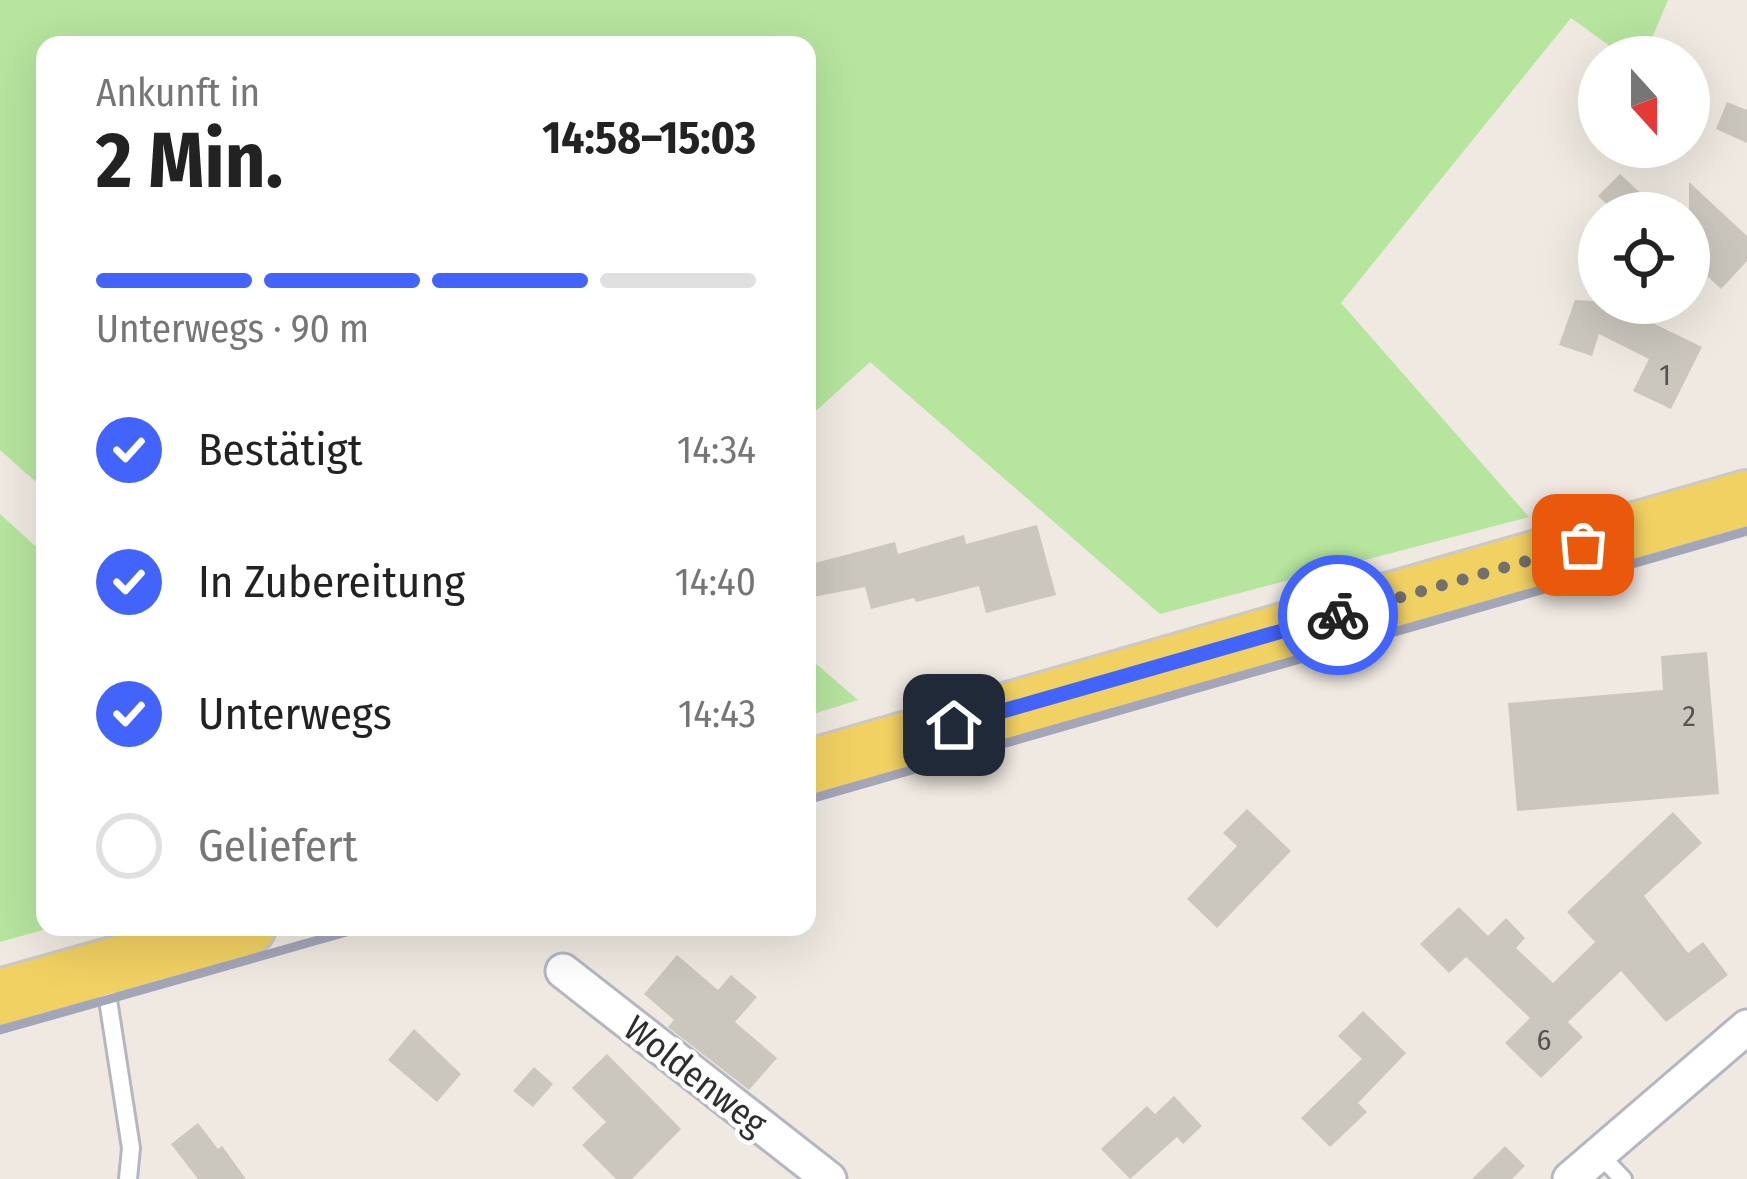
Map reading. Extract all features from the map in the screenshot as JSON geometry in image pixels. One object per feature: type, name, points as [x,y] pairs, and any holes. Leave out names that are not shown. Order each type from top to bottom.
[{"type":"main road","points":[[816,765],[1747,498]]},
{"type":"main road","points":[[0,997],[216,936]]},
{"type":"street","name":"Woldenweg","points":[[563,971],[830,1179]]},
{"type":"street","points":[[1570,1179],[1747,1027]]},
{"type":"lane","points":[[103,968],[131,1148],[128,1179]]},
{"type":"lane","points":[[1598,1153],[1623,1179]]},
{"type":"green space","points":[[0,0],[1668,0],[1653,36],[1596,36],[1571,18],[1341,303],[1529,517],[1160,614],[870,362],[816,411],[816,36],[36,36],[36,482],[0,450]]},
{"type":"green space","points":[[0,514],[36,547],[36,932],[0,942]]},
{"type":"green space","points":[[816,664],[858,700],[816,713]]},
{"type":"building","points":[[1727,102],[1747,110],[1747,143],[1716,129]]},
{"type":"building","points":[[1620,174],[1639,192],[1602,192]]},
{"type":"building","points":[[1710,202],[1747,236],[1747,261],[1721,289],[1710,279]]},
{"type":"building","points":[[1575,300],[1578,324],[1655,324],[1702,347],[1671,409],[1633,391],[1649,359],[1599,334],[1592,356],[1559,345]]},
{"type":"building","points":[[1037,525],[1056,595],[986,613],[979,586],[871,609],[865,587],[816,596],[816,563],[895,542],[898,554],[964,535],[966,544]]},
{"type":"building","points":[[1707,652],[1719,794],[1517,811],[1508,703],[1663,690],[1661,656]]},
{"type":"building","points":[[1247,809],[1291,851],[1217,928],[1187,899],[1237,846],[1223,833]]},
{"type":"building","points":[[1673,812],[1702,843],[1644,896],[1688,953],[1703,942],[1728,975],[1666,1022],[1621,971],[1568,1022],[1583,1037],[1541,1078],[1505,1043],[1530,1018],[1466,957],[1449,973],[1420,944],[1459,907],[1488,936],[1506,918],[1525,938],[1516,948],[1553,983],[1595,942],[1567,912]]},
{"type":"building","points":[[677,955],[718,990],[731,975],[757,997],[735,1022],[777,1058],[749,1090],[668,1027],[674,1020],[644,994]]},
{"type":"building","points":[[1363,1011],[1406,1053],[1358,1103],[1367,1112],[1330,1147],[1301,1118],[1362,1059],[1338,1036]]},
{"type":"building","points":[[414,1029],[461,1074],[437,1102],[388,1060]]},
{"type":"building","points":[[607,1054],[681,1129],[632,1179],[616,1179],[582,1145],[606,1122],[572,1088]]},
{"type":"building","points":[[534,1067],[553,1084],[533,1107],[513,1091]]},
{"type":"building","points":[[1174,1096],[1202,1126],[1183,1144],[1177,1137],[1130,1179],[1101,1149],[1147,1106],[1155,1114]]},
{"type":"building","points":[[198,1123],[246,1179],[198,1179],[171,1144]]},
{"type":"building","points":[[1505,1146],[1525,1166],[1512,1179],[1472,1179]]},
{"type":"railway","points":[[816,797],[1747,531]]},
{"type":"railway","points":[[0,1030],[332,936]]},
{"type":"way so far","points":[[1338,615],[1583,545]]},
{"type":"route","points":[[954,725],[1338,615]]}]
